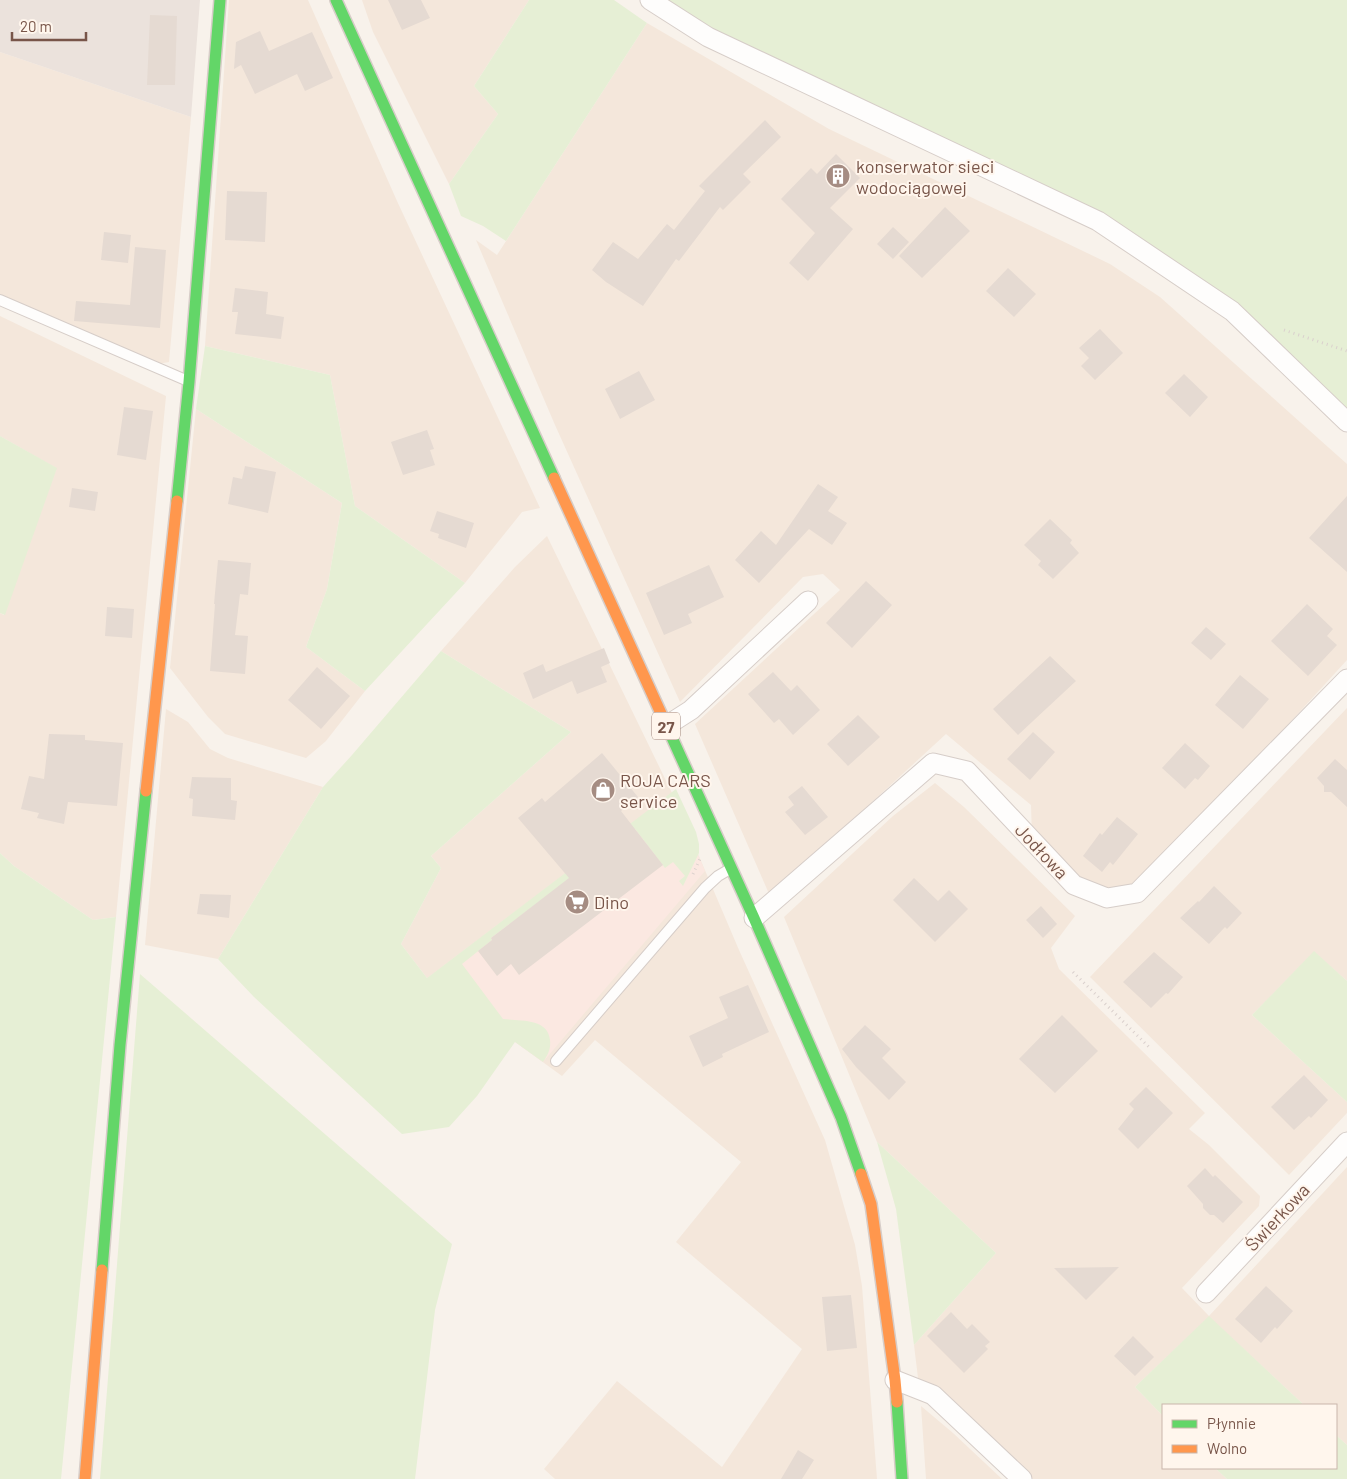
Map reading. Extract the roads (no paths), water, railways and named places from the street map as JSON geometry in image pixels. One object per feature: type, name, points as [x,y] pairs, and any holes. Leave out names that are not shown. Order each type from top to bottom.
[{"type":"main road","points":[[85,1479],[120,1045],[189,382],[220,0]]},
{"type":"main road","name":"27","points":[[336,0],[754,918],[840,1117],[872,1204],[895,1380],[902,1479]]},
{"type":"street","points":[[650,0],[708,37],[1098,221],[1232,311],[1347,422]]},
{"type":"street","points":[[666,726],[691,710],[808,601]]},
{"type":"street","name":"Jodłowa","points":[[754,918],[933,763],[967,771],[1074,885],[1107,898],[1137,893],[1347,679]]},
{"type":"street","name":"Świerkowa","points":[[1206,1293],[1347,1142]]},
{"type":"street","points":[[895,1380],[933,1395],[1022,1479]]},
{"type":"lane","points":[[0,300],[189,382]]},
{"type":"lane","points":[[556,1061],[705,888],[718,876],[731,869]]},
{"type":"place","name":"konserwator sieci wodociągowej","points":[[838,176]]},
{"type":"place","name":"ROJA CARS service","points":[[603,790]]},
{"type":"place","name":"Dino","points":[[577,902]]}]
